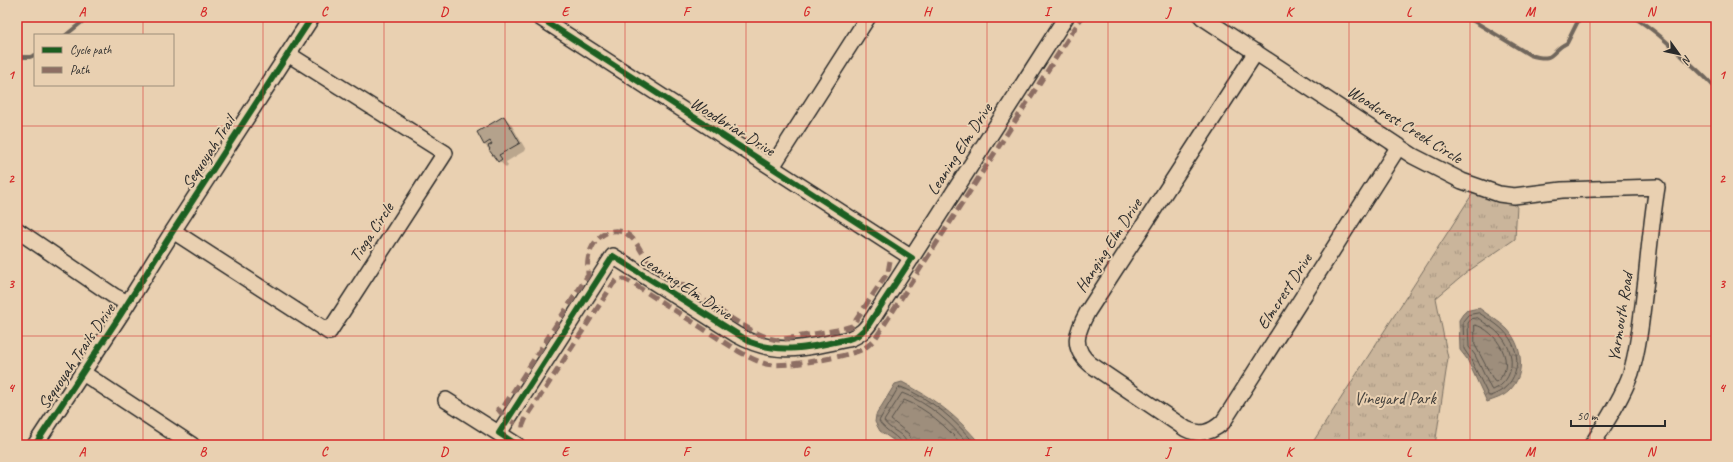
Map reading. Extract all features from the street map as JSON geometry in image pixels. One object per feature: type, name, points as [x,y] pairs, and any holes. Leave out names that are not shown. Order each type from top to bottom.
[{"type":"street","name":"Sequoyah Trail","points":[[128,303],[312,17]]},
{"type":"street","name":"Woodbriar Drive","points":[[539,17],[912,258]]},
{"type":"street","points":[[772,167],[868,17]]},
{"type":"street","name":"Leaning Elm Drive","points":[[499,433],[613,256],[750,342],[769,348],[796,350],[857,336],[867,327],[1066,17]]},
{"type":"street","name":"Woodcrest Creek Circle","points":[[1202,17],[1399,146],[1435,168],[1462,181],[1506,195],[1525,196],[1562,190],[1657,186]]},
{"type":"street","name":"Hanging Elm Drive","points":[[1186,429],[1090,364],[1080,354],[1076,338],[1082,321],[1088,311],[1256,52]]},
{"type":"street","name":"Tioga Circle","points":[[173,231],[329,332],[445,153],[288,54]]},
{"type":"street","name":"Elmcrest Drive","points":[[1186,429],[1202,434],[1217,428],[1223,422],[1399,146]]},
{"type":"street","name":"Yarmouth Road","points":[[1592,445],[1623,391],[1630,374],[1640,333],[1651,225],[1657,186]]},
{"type":"street","points":[[17,230],[114,296],[128,303]]},
{"type":"street","name":"Sequoyah Trails Drive","points":[[35,445],[128,303]]},
{"type":"street","points":[[82,373],[192,445]]},
{"type":"street","points":[[446,400],[517,445]]},
{"type":"green space","name":"Vineyard Park","points":[[1473,193],[1517,205],[1515,239],[1470,270],[1436,298],[1448,358],[1435,445],[1311,445]]},
{"type":"water","points":[[1479,308],[1507,329],[1516,343],[1520,360],[1520,368],[1515,384],[1504,395],[1487,402],[1467,359],[1460,350],[1459,320],[1465,311]]},
{"type":"water","points":[[902,382],[925,395],[945,409],[972,434],[981,445],[900,445],[880,431],[875,422],[876,415],[895,384]]},
{"type":"building","points":[[504,116],[520,143],[499,155],[502,159],[498,162],[489,150],[490,149],[488,146],[492,144],[490,141],[484,145],[477,132]]},
{"type":"waterway","points":[[67,34],[88,17]]},
{"type":"waterway","points":[[1467,17],[1530,55],[1545,58],[1552,55],[1557,49],[1567,43],[1580,17]]},
{"type":"waterway","points":[[1633,17],[1665,40],[1716,89]]},
{"type":"waterway","points":[[17,57],[30,57],[34,55]]},
{"type":"marked path","points":[[890,261],[888,272],[852,326],[779,340],[757,333],[731,318],[655,267],[647,260],[636,242],[628,235],[623,232],[610,231],[595,242],[589,254],[588,275],[504,406],[498,409],[509,420],[523,425],[617,280],[624,279],[632,283],[738,351],[766,364],[774,365],[815,361],[855,352],[866,347],[875,339],[1082,17]]},
{"type":"cycle path","points":[[35,445],[312,17]]},
{"type":"cycle path","points":[[517,445],[499,433],[613,256],[750,342],[762,346],[787,349],[824,344],[857,336],[867,327],[912,258],[539,17]]}]
